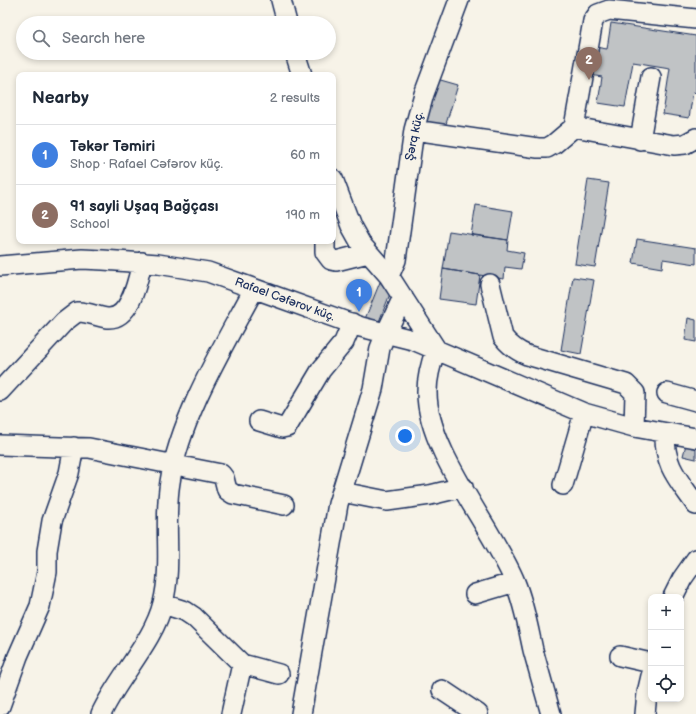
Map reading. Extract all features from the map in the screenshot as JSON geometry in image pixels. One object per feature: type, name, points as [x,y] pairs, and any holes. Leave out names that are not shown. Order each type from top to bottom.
[{"type":"street","points":[[281,0],[285,16]]},
{"type":"street","name":"Şərq küç.","points":[[389,276],[396,260],[414,130],[424,94],[459,0]]},
{"type":"street","points":[[414,130],[538,148],[547,148],[574,127],[594,22],[598,14],[610,10],[696,20]]},
{"type":"street","points":[[297,60],[301,72]]},
{"type":"street","points":[[640,140],[651,77]]},
{"type":"street","points":[[574,127],[674,145],[684,144],[696,138]]},
{"type":"street","points":[[336,187],[351,226],[361,244],[389,276],[436,349],[428,379],[427,392],[430,415],[436,432],[463,487],[498,548],[515,582],[522,601],[551,714]]},
{"type":"street","points":[[325,244],[325,252],[331,260],[336,261],[368,253]]},
{"type":"street","name":"Rafael Cəfərov küç.","points":[[0,266],[82,259],[142,262],[208,272],[352,324],[436,349],[584,414],[634,427],[696,438]]},
{"type":"street","points":[[0,391],[64,322],[77,312],[108,318],[116,317],[124,310],[134,292],[142,262]]},
{"type":"street","points":[[490,284],[504,337],[508,344],[517,351],[527,355],[626,384],[635,393],[634,427]]},
{"type":"street","points":[[101,714],[115,688],[149,635],[163,604],[166,576],[167,510],[173,465],[202,390],[254,289]]},
{"type":"street","points":[[301,714],[334,519],[373,389],[379,354],[386,333],[403,297]]},
{"type":"street","points":[[259,421],[282,428],[287,427],[321,370],[344,342],[352,324]]},
{"type":"street","points":[[667,393],[696,401]]},
{"type":"street","points":[[563,485],[584,414]]},
{"type":"street","points":[[665,433],[664,446],[668,462],[696,505]]},
{"type":"street","points":[[0,445],[74,447],[104,450],[221,474],[224,478],[227,490],[233,494],[284,505]]},
{"type":"street","points":[[0,706],[12,671],[40,606],[47,572],[47,551],[52,521],[69,473],[74,447]]},
{"type":"street","points":[[342,492],[388,501],[430,495],[463,487]]},
{"type":"street","points":[[674,594],[682,579],[696,559]]},
{"type":"street","points":[[476,594],[515,582]]},
{"type":"street","points":[[163,604],[185,611],[194,617],[242,664],[279,674]]},
{"type":"street","points":[[620,656],[648,662]]},
{"type":"street","points":[[231,714],[242,664]]},
{"type":"street","points":[[645,714],[648,689]]},
{"type":"street","points":[[442,690],[478,714]]},
{"type":"building","points":[[611,23],[696,36],[696,93],[693,92],[689,118],[663,114],[670,68],[633,62],[625,107],[598,103],[602,77],[590,75],[595,47],[607,49]]},
{"type":"building","points":[[437,79],[458,85],[445,127],[424,120]]},
{"type":"building","points":[[588,180],[609,183],[595,267],[575,264]]},
{"type":"building","points":[[476,205],[513,211],[508,240],[471,235]]},
{"type":"building","points":[[449,231],[508,240],[507,250],[524,253],[521,269],[505,267],[504,279],[443,269]]},
{"type":"building","points":[[637,239],[696,248],[696,264],[663,259],[662,268],[633,263]]},
{"type":"building","points":[[443,269],[480,275],[476,304],[439,299]]},
{"type":"building","points":[[573,277],[594,280],[581,354],[561,350]]},
{"type":"building","points":[[380,282],[390,294],[378,324],[365,319]]},
{"type":"building","points":[[688,318],[696,320],[696,342],[685,340]]},
{"type":"building","points":[[686,444],[696,447],[696,459],[683,456]]},
{"type":"place","name":"91 sayli Uşaq Bağçası","points":[[589,80]]},
{"type":"place","name":"Təkər Təmiri","points":[[359,312]]}]
